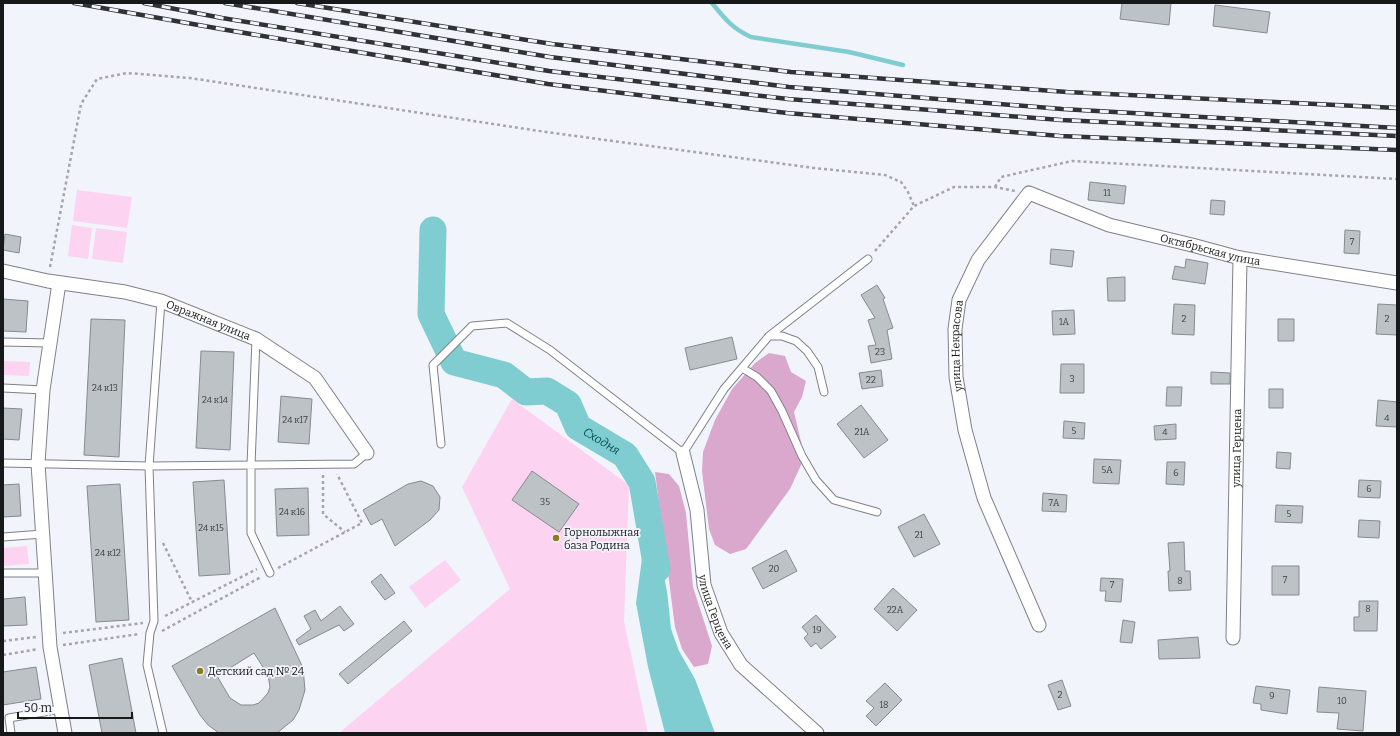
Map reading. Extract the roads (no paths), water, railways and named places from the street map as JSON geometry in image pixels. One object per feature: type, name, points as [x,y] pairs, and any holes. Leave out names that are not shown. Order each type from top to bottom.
[{"type":"street","name":"Октябрьская улица","points":[[1029,193],[1109,225],[1240,258],[1397,283]]},
{"type":"street","name":"улица Некрасова","points":[[1029,193],[978,260],[959,300],[955,329],[956,377],[967,438],[984,498],[1039,625]]},
{"type":"street","name":"улица Герцена","points":[[1233,638],[1240,258]]},
{"type":"street","name":"Овражная улица","points":[[3,271],[53,282],[125,292],[161,301],[256,340],[315,378],[367,453]]},
{"type":"street","points":[[53,282],[38,463],[50,641],[65,733]]},
{"type":"street","name":"улица Герцена","points":[[683,453],[697,510],[704,585],[721,633],[740,665],[817,733]]},
{"type":"lane","points":[[441,444],[433,366],[472,326],[507,323],[550,350],[683,453],[724,389],[769,336],[868,259]]},
{"type":"lane","points":[[161,301],[149,466],[154,621],[150,633],[147,665],[163,733]]},
{"type":"lane","points":[[769,336],[782,336],[796,341],[807,351],[818,367],[824,392]]},
{"type":"lane","points":[[256,340],[251,533],[270,572]]},
{"type":"lane","points":[[3,342],[49,343]]},
{"type":"lane","points":[[742,368],[757,377],[771,391],[782,411],[802,456],[816,480],[834,500],[877,512]]},
{"type":"lane","points":[[3,388],[43,390]]},
{"type":"lane","points":[[3,463],[149,466],[332,465],[354,464],[367,453]]},
{"type":"lane","points":[[3,537],[43,534]]},
{"type":"lane","points":[[3,573],[46,573]]},
{"type":"lane","points":[[11,733],[9,718],[60,709]]},
{"type":"water","points":[[651,532],[655,533],[667,591],[671,629],[679,651],[695,679],[715,733],[665,733],[648,667],[636,603],[644,544]]},
{"type":"waterway","points":[[712,3],[729,23],[751,37],[849,52],[903,65]]},
{"type":"waterway","name":"Сходня","points":[[433,230],[431,314],[454,362],[504,375],[526,392],[547,391],[568,404],[578,427],[625,455],[642,482],[657,569]]},
{"type":"railway","points":[[74,3],[548,84],[787,113],[1060,136],[1397,150]]},
{"type":"railway","points":[[144,3],[222,18],[549,71],[788,99],[1061,120],[1397,136]]},
{"type":"railway","points":[[225,3],[550,57],[789,87],[1062,109],[1397,128]]},
{"type":"railway","points":[[297,3],[552,44],[791,72],[1067,92],[1397,108]]},
{"type":"place","name":"Горнолыжная база Родина","points":[[556,538]]},
{"type":"place","name":"Детский сад № 24","points":[[200,671]]}]
